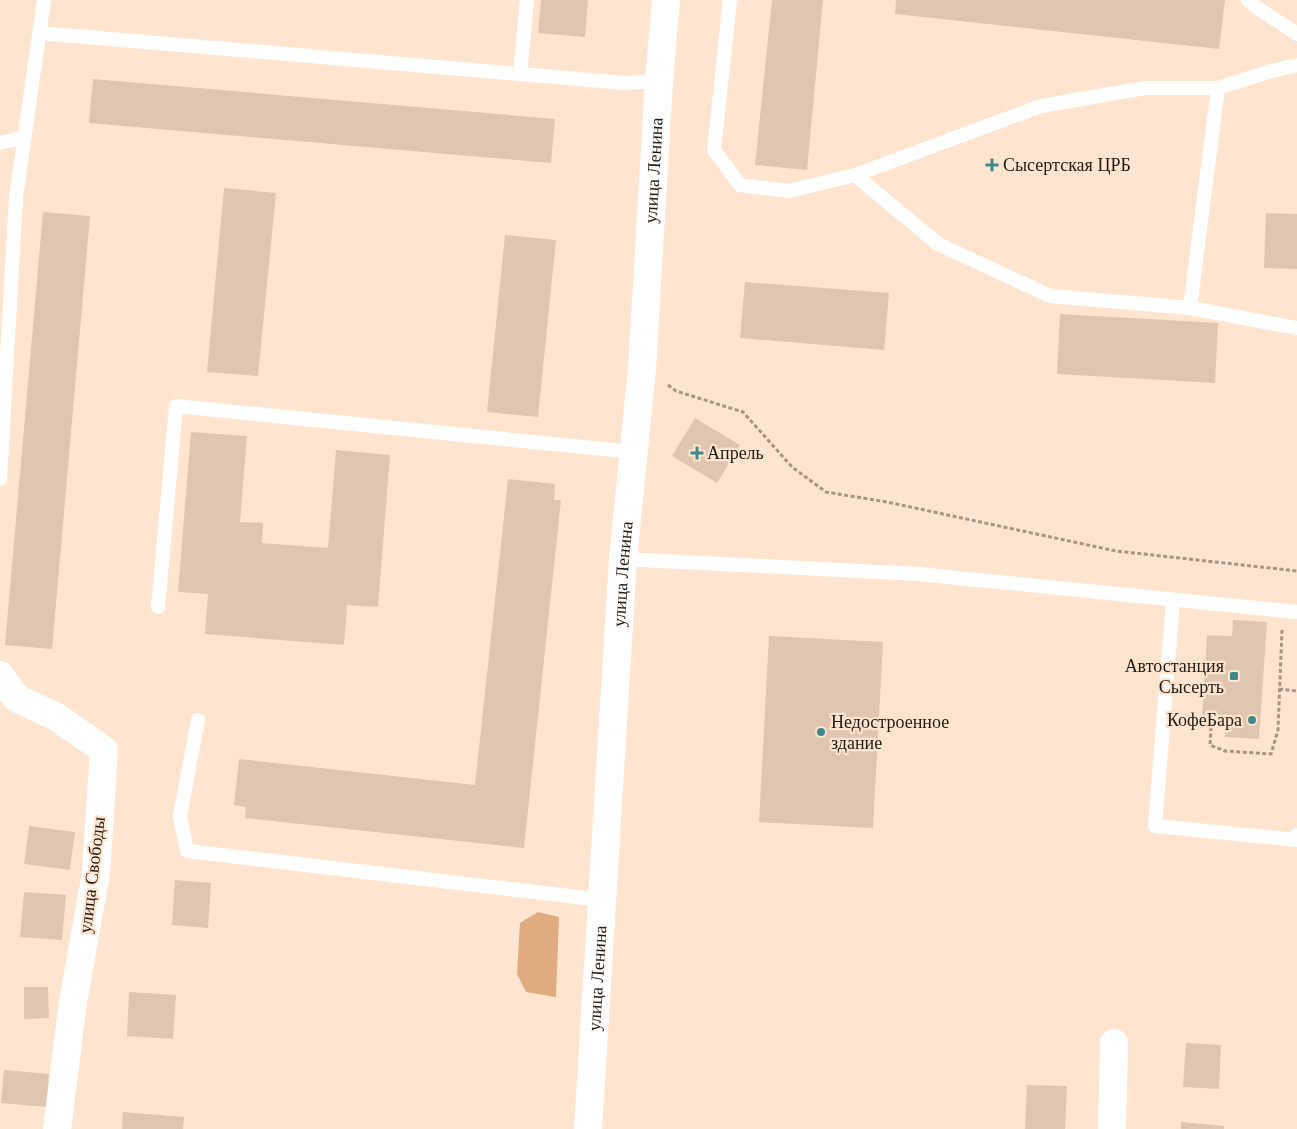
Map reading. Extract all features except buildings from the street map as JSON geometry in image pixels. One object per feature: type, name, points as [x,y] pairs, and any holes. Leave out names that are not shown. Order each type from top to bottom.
[{"type":"street","name":"улица Ленина","points":[[588,1129],[623,559],[642,368],[666,10]]},
{"type":"street","name":"улица Свободы","points":[[0,675],[16,698],[55,716],[104,750],[96,873],[73,1002],[57,1129]]},
{"type":"street","points":[[1112,1129],[1114,1043]]},
{"type":"lane","points":[[0,479],[16,197],[44,0]]},
{"type":"lane","points":[[520,74],[527,0]]},
{"type":"lane","points":[[730,0],[714,150],[740,185],[789,191],[855,175],[1041,106],[1145,88],[1218,88],[1268,72],[1297,66]]},
{"type":"lane","points":[[1248,0],[1297,34]]},
{"type":"lane","points":[[40,33],[624,83],[660,81]]},
{"type":"lane","points":[[1190,308],[1218,88]]},
{"type":"lane","points":[[0,143],[25,137]]},
{"type":"lane","points":[[855,175],[938,244],[1050,296],[1190,308],[1297,328]]},
{"type":"lane","points":[[158,607],[176,406],[633,452]]},
{"type":"lane","points":[[623,559],[918,574],[1297,612]]},
{"type":"lane","points":[[1173,600],[1155,826],[1297,840],[1297,835]]},
{"type":"lane","points":[[198,720],[180,816],[187,851],[602,900]]},
{"type":"path","points":[[642,368],[676,391],[743,412],[792,467],[826,492],[887,502],[1116,551],[1297,571]]},
{"type":"path","points":[[1212,727],[1210,745],[1225,751],[1271,754],[1278,730],[1282,630]]},
{"type":"path","points":[[1279,689],[1297,691]]},
{"type":"shaded area","points":[[538,912],[559,917],[556,997],[526,992],[517,974],[520,923]]},
{"type":"place","name":"Сысертская ЦРБ","points":[[992,165]]},
{"type":"place","name":"Апрель","points":[[697,453]]},
{"type":"place","name":"Автостанция Сысерть","points":[[1234,676]]},
{"type":"place","name":"КофеБара","points":[[1252,720]]},
{"type":"place","name":"Недостроенное здание","points":[[821,732]]}]
